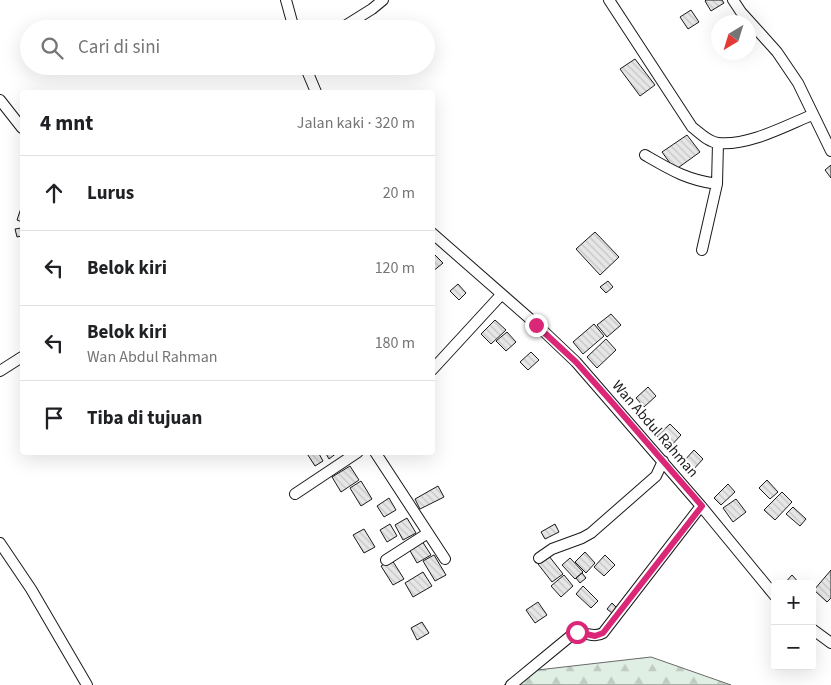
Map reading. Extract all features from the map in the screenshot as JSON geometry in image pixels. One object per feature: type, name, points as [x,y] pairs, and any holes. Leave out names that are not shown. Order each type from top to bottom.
[{"type":"street","points":[[286,0],[292,20]]},
{"type":"street","points":[[355,20],[372,10],[383,0]]},
{"type":"street","points":[[609,0],[692,127],[707,139],[718,143],[754,138],[812,115]]},
{"type":"street","points":[[733,0],[740,12],[782,60],[806,96],[812,115],[831,151]]},
{"type":"street","points":[[307,75],[315,90]]},
{"type":"street","points":[[0,100],[20,125]]},
{"type":"street","points":[[702,250],[717,184],[718,143]]},
{"type":"street","points":[[645,155],[682,176],[699,182],[717,184]]},
{"type":"street","name":"Wan Abdul Rahman","points":[[435,236],[576,362],[702,506],[771,591]]},
{"type":"street","points":[[435,367],[501,295]]},
{"type":"street","points":[[0,371],[20,358]]},
{"type":"street","points":[[295,494],[354,455]]},
{"type":"street","points":[[377,455],[445,559]]},
{"type":"street","points":[[539,558],[552,548],[591,533],[656,476],[662,461]]},
{"type":"street","points":[[511,685],[573,634],[577,632],[595,636],[603,633],[702,506]]},
{"type":"street","points":[[386,560],[428,533]]},
{"type":"street","points":[[0,543],[30,589],[87,685]]},
{"type":"street","points":[[816,633],[831,643]]},
{"type":"green space","points":[[651,657],[731,685],[504,685],[520,672]]},
{"type":"building","points":[[706,0],[722,0],[724,3],[711,11]]},
{"type":"building","points":[[691,10],[699,22],[688,29],[680,17]]},
{"type":"building","points":[[635,59],[655,85],[640,96],[620,69]]},
{"type":"building","points":[[687,135],[700,152],[675,170],[662,152]]},
{"type":"building","points":[[831,165],[831,178],[825,170]]},
{"type":"building","points":[[20,228],[20,236],[17,237],[15,229]]},
{"type":"building","points":[[595,232],[619,257],[600,275],[576,249]]},
{"type":"building","points":[[435,255],[443,263],[435,270]]},
{"type":"building","points":[[608,281],[613,287],[606,293],[600,287]]},
{"type":"building","points":[[458,284],[466,293],[459,300],[450,291]]},
{"type":"building","points":[[611,314],[621,325],[607,337],[597,325]]},
{"type":"building","points":[[495,320],[506,330],[491,344],[481,334]]},
{"type":"building","points":[[594,324],[604,336],[583,354],[573,342]]},
{"type":"building","points":[[507,332],[516,342],[506,351],[496,341]]},
{"type":"building","points":[[606,339],[616,350],[597,368],[587,357]]},
{"type":"building","points":[[531,352],[539,360],[528,370],[520,362]]},
{"type":"building","points":[[648,387],[656,396],[644,407],[636,398]]},
{"type":"building","points":[[670,424],[681,435],[669,448],[657,436]]},
{"type":"building","points":[[694,450],[703,459],[692,471],[683,462]]},
{"type":"building","points":[[308,455],[320,455],[323,461],[315,466]]},
{"type":"building","points":[[350,466],[359,480],[341,492],[332,477]]},
{"type":"building","points":[[767,480],[778,492],[770,499],[759,488]]},
{"type":"building","points":[[361,481],[372,499],[361,506],[350,488]]},
{"type":"building","points":[[728,484],[735,492],[721,505],[714,498]]},
{"type":"building","points":[[438,486],[444,497],[420,509],[415,499]]},
{"type":"building","points":[[782,492],[792,502],[775,520],[764,510]]},
{"type":"building","points":[[389,498],[396,510],[384,517],[377,506]]},
{"type":"building","points":[[736,499],[746,512],[733,522],[723,508]]},
{"type":"building","points":[[793,507],[806,519],[800,526],[786,514]]},
{"type":"building","points":[[407,518],[416,533],[403,540],[395,525]]},
{"type":"building","points":[[390,524],[397,536],[387,542],[380,530]]},
{"type":"building","points":[[555,524],[559,532],[545,539],[541,532]]},
{"type":"building","points":[[364,529],[375,547],[364,553],[353,535]]},
{"type":"building","points":[[422,541],[431,555],[417,563],[409,549]]},
{"type":"building","points":[[585,552],[595,563],[586,573],[575,562]]},
{"type":"building","points":[[434,555],[446,575],[435,581],[423,561]]},
{"type":"building","points":[[605,555],[615,565],[604,576],[594,567]]},
{"type":"building","points":[[549,556],[563,574],[552,582],[538,564]]},
{"type":"building","points":[[570,558],[583,572],[575,579],[562,565]]},
{"type":"building","points":[[392,560],[404,579],[393,585],[381,566]]},
{"type":"building","points":[[831,570],[831,598],[827,602],[816,592],[816,588]]},
{"type":"building","points":[[423,572],[432,586],[413,597],[405,583]]},
{"type":"building","points":[[582,573],[586,578],[580,583],[576,578]]},
{"type":"building","points":[[564,575],[573,586],[561,597],[551,586]]},
{"type":"building","points":[[792,575],[796,580],[788,580]]},
{"type":"building","points":[[583,586],[598,601],[591,608],[576,594]]},
{"type":"building","points":[[538,602],[547,615],[535,623],[526,610]]},
{"type":"building","points":[[612,603],[617,608],[612,613],[607,609]]},
{"type":"building","points":[[422,622],[429,633],[417,640],[411,628]]},
{"type":"route","points":[[536,325],[576,362],[702,506],[603,633],[595,636],[577,632]]}]
